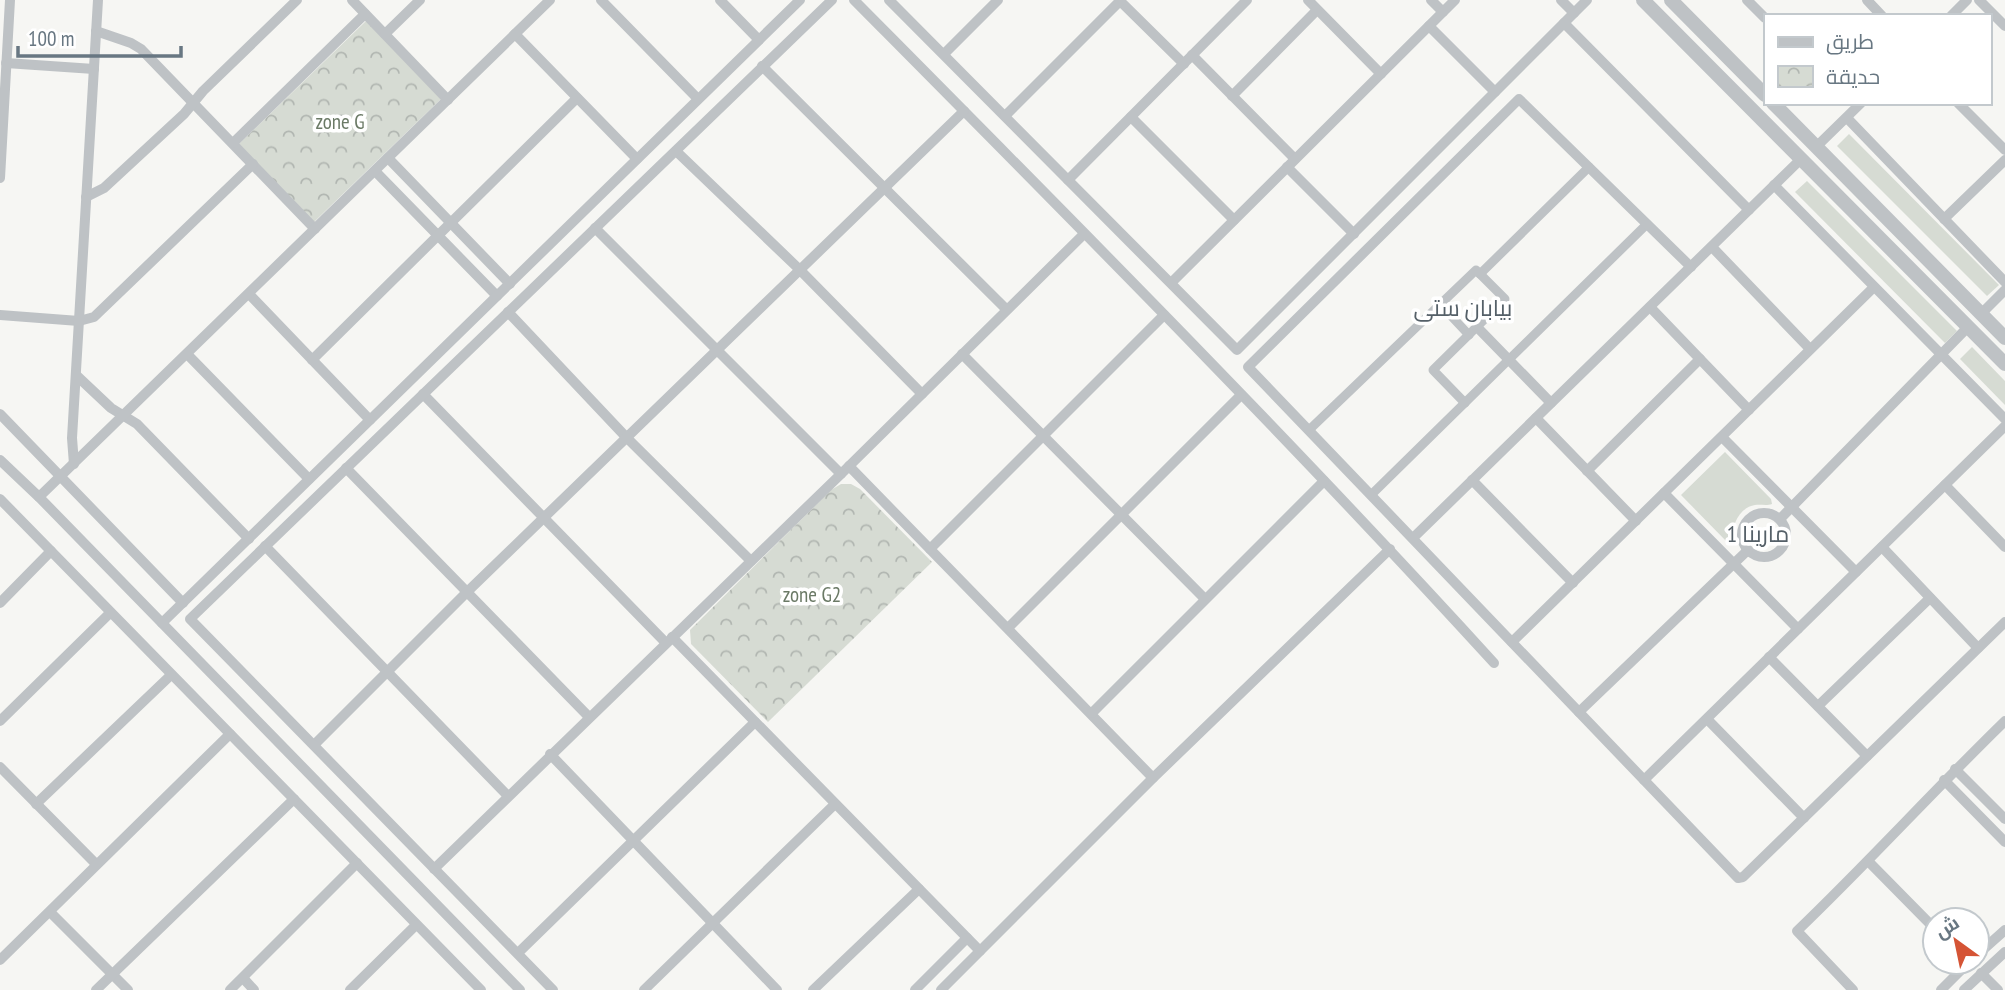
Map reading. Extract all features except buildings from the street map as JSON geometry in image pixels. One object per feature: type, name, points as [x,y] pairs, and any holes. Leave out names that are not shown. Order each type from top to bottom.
[{"type":"street","points":[[0,178],[10,0]]},
{"type":"street","points":[[74,464],[72,438],[98,0]]},
{"type":"street","points":[[86,197],[104,188],[184,114],[297,0]]},
{"type":"street","points":[[352,0],[448,100]]},
{"type":"street","points":[[385,34],[420,0]]},
{"type":"street","points":[[40,498],[550,0]]},
{"type":"street","points":[[601,0],[698,99]]},
{"type":"street","points":[[720,0],[759,40]]},
{"type":"street","points":[[162,623],[800,0]]},
{"type":"street","points":[[553,990],[190,619],[832,0]]},
{"type":"street","points":[[854,0],[1390,549],[1494,663]]},
{"type":"street","points":[[889,0],[1237,350],[1587,0]]},
{"type":"street","points":[[944,54],[998,0]]},
{"type":"street","points":[[1068,180],[1247,0]]},
{"type":"street","points":[[1308,0],[1381,74]]},
{"type":"street","points":[[1432,0],[1443,12]]},
{"type":"street","points":[[1172,282],[1455,0]]},
{"type":"street","points":[[1561,0],[1574,13]]},
{"type":"street","points":[[1643,0],[2005,364]]},
{"type":"street","points":[[1671,0],[1764,95]]},
{"type":"street","points":[[1747,0],[1764,17]]},
{"type":"street","points":[[1867,0],[1880,14]]},
{"type":"street","points":[[1953,14],[1967,0]]},
{"type":"street","points":[[1979,0],[2005,26]]},
{"type":"street","points":[[1005,116],[1121,1],[1232,96],[1353,234]]},
{"type":"street","points":[[1232,96],[1317,9]]},
{"type":"street","points":[[233,144],[365,14]]},
{"type":"street","points":[[1564,23],[1749,210]]},
{"type":"street","points":[[1429,26],[1495,92]]},
{"type":"street","points":[[96,31],[141,49],[315,229]]},
{"type":"street","points":[[515,34],[637,159]]},
{"type":"street","points":[[6,63],[94,69]]},
{"type":"street","points":[[762,66],[1006,309]]},
{"type":"street","points":[[312,360],[577,98]]},
{"type":"street","points":[[1691,267],[1519,99],[1248,367],[1738,878],[1743,877],[2005,622]]},
{"type":"street","points":[[1775,105],[2005,338]]},
{"type":"street","points":[[1816,147],[1847,118],[1856,105]]},
{"type":"street","points":[[1960,105],[2005,150]]},
{"type":"street","points":[[314,745],[466,593],[964,111]]},
{"type":"street","points":[[1131,117],[1234,220]]},
{"type":"street","points":[[1847,118],[2005,282]]},
{"type":"street","points":[[676,150],[922,394]]},
{"type":"street","points":[[388,158],[510,284]]},
{"type":"street","points":[[1413,538],[1801,159]]},
{"type":"street","points":[[1944,219],[2005,160]]},
{"type":"street","points":[[0,315],[79,321],[94,317],[253,164]]},
{"type":"street","points":[[1480,274],[1589,167]]},
{"type":"street","points":[[374,171],[497,296]]},
{"type":"street","points":[[1774,186],[2005,419]]},
{"type":"street","points":[[1371,495],[1647,224]]},
{"type":"street","points":[[595,228],[718,350],[930,549],[1153,778]]},
{"type":"street","points":[[433,869],[1084,234]]},
{"type":"street","points":[[1712,247],[1810,349]]},
{"type":"street","points":[[1906,264],[1919,250]]},
{"type":"street","points":[[1309,430],[1476,270],[1505,299],[1433,370],[1465,403]]},
{"type":"street","points":[[1512,642],[1874,287]]},
{"type":"street","points":[[1981,314],[2005,290]]},
{"type":"street","points":[[248,294],[370,420]]},
{"type":"street","points":[[1440,304],[1509,360],[1551,403]]},
{"type":"street","points":[[1650,307],[1749,410]]},
{"type":"street","points":[[508,312],[626,437],[751,561]]},
{"type":"street","points":[[930,549],[1164,315]]},
{"type":"street","points":[[1780,519],[1968,327]]},
{"type":"street","points":[[187,354],[309,479]]},
{"type":"street","points":[[962,354],[1205,598]]},
{"type":"street","points":[[1587,471],[1700,359]]},
{"type":"street","points":[[76,375],[123,416],[137,424],[249,539]]},
{"type":"street","points":[[423,394],[543,519],[755,722],[980,951]]},
{"type":"street","points":[[1008,628],[1241,395]]},
{"type":"street","points":[[0,414],[183,603]]},
{"type":"street","points":[[1536,418],[1636,521]]},
{"type":"street","points":[[1644,780],[2005,426]]},
{"type":"street","points":[[1722,437],[1856,572]]},
{"type":"street","points":[[0,460],[520,990]]},
{"type":"street","points":[[346,468],[589,717]]},
{"type":"street","points":[[1092,713],[1324,481]]},
{"type":"street","points":[[1472,481],[1573,583]]},
{"type":"street","points":[[1945,485],[2005,547]]},
{"type":"street","points":[[1664,493],[1798,629]]},
{"type":"street","points":[[0,499],[358,863],[476,989]]},
{"type":"street","points":[[1766,512],[1780,519],[1786,531],[1784,545],[1780,551],[1767,557],[1759,557],[1748,550],[1741,535],[1746,521],[1766,512]]},
{"type":"street","points":[[265,546],[508,796]]},
{"type":"street","points":[[1882,547],[1978,648]]},
{"type":"street","points":[[941,990],[1153,778],[1390,549]]},
{"type":"street","points":[[1579,712],[1748,550]]},
{"type":"street","points":[[0,603],[51,551]]},
{"type":"street","points":[[1818,706],[1930,598]]},
{"type":"street","points":[[0,721],[110,613]]},
{"type":"street","points":[[1769,657],[1867,757]]},
{"type":"street","points":[[36,804],[171,675]]},
{"type":"street","points":[[1707,719],[1804,818]]},
{"type":"street","points":[[1853,990],[1797,932],[1869,862],[1944,780],[2005,721]]},
{"type":"street","points":[[518,953],[755,722]]},
{"type":"street","points":[[1,958],[230,734]]},
{"type":"street","points":[[550,754],[777,990]]},
{"type":"street","points":[[0,767],[96,864]]},
{"type":"street","points":[[1955,769],[2005,819]]},
{"type":"street","points":[[1944,780],[2005,842]]},
{"type":"street","points":[[96,990],[294,799]]},
{"type":"street","points":[[644,990],[835,804]]},
{"type":"street","points":[[1869,862],[1921,915]]},
{"type":"street","points":[[230,990],[358,863]]},
{"type":"street","points":[[813,990],[919,889]]},
{"type":"street","points":[[50,912],[128,990]]},
{"type":"street","points":[[350,990],[416,925]]},
{"type":"street","points":[[1991,942],[2005,930]]},
{"type":"street","points":[[915,990],[967,938]]},
{"type":"street","points":[[1991,965],[2005,952]]},
{"type":"street","points":[[1941,990],[1955,976]]},
{"type":"street","points":[[1964,990],[1979,976]]},
{"type":"street","points":[[1985,976],[1998,990]]},
{"type":"street","points":[[243,978],[254,990]]},
{"type":"green space","name":"zone G","points":[[366,21],[441,99],[314,222],[239,144]]},
{"type":"green space","points":[[1849,134],[1999,285],[1987,296],[1837,146]]},
{"type":"green space","points":[[1807,181],[1957,331],[1945,343],[1795,192]]},
{"type":"green space","points":[[1972,347],[2005,381],[2005,405],[1960,359]]},
{"type":"green space","points":[[1725,452],[1771,499],[1772,504],[1755,505],[1744,510],[1733,529],[1732,541],[1728,543],[1681,495]]},
{"type":"green space","name":"zone G2","points":[[841,484],[851,484],[860,489],[932,562],[768,722],[691,644],[690,630],[831,490]]},
{"type":"district","name":"بیابان ستی","points":[[1463,307]]},
{"type":"district","name":"مارینا 1","points":[[1758,533]]}]
